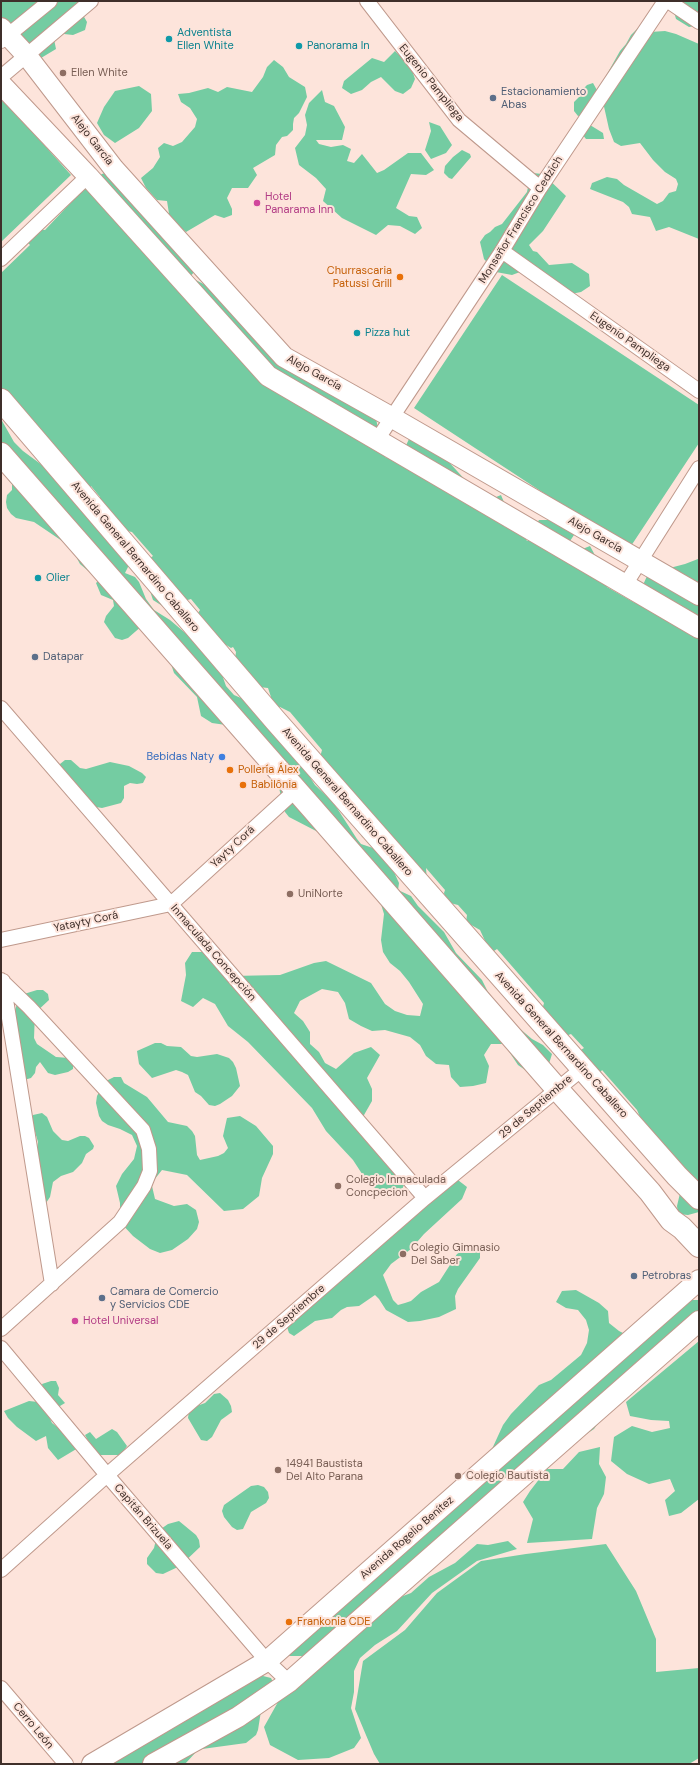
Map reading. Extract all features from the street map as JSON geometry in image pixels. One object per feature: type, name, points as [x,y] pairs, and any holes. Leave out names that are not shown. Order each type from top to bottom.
[{"type":"main road","name":"Avenida General Bernardino Caballero","points":[[1,400],[244,684],[677,1176],[695,1191]]},
{"type":"main road","points":[[1,454],[558,1090],[650,1192],[671,1220],[682,1228],[699,1246]]},
{"type":"main road","points":[[682,1228],[697,1255],[699,1263]]},
{"type":"street","points":[[3,35],[50,1]]},
{"type":"street","points":[[1,77],[91,1]]},
{"type":"street","name":"Eugenio Pampliega","points":[[367,1],[459,120],[540,188]]},
{"type":"street","name":"Monseñor Francisco Cedzich","points":[[377,440],[391,416],[502,251],[540,188],[665,1]]},
{"type":"street","points":[[668,1],[699,22]]},
{"type":"street","name":"Alejo García","points":[[3,35],[27,56],[114,169],[284,357],[391,416],[699,595]]},
{"type":"street","points":[[1,84],[88,176],[268,376],[699,628]]},
{"type":"street","points":[[1,259],[88,176]]},
{"type":"street","name":"Eugenio Pampliega","points":[[502,251],[699,391]]},
{"type":"street","points":[[625,585],[699,468]]},
{"type":"street","name":"Inmaculada Concepción","points":[[1,708],[426,1198]]},
{"type":"street","name":"Yayty Corá","points":[[171,904],[296,790]]},
{"type":"street","name":"Yatayty Corá","points":[[1,940],[171,904]]},
{"type":"street","points":[[2,980],[52,1284]]},
{"type":"street","points":[[1,1329],[120,1222],[144,1186],[150,1170],[149,1149],[143,1130],[2,980]]},
{"type":"street","name":"29 de Septiembre","points":[[1,1570],[107,1475],[426,1198],[582,1069]]},
{"type":"street","name":"Avenida Rogelio Benítez","points":[[92,1764],[267,1662],[699,1280]]},
{"type":"street","points":[[153,1764],[238,1717],[289,1682],[699,1321]]},
{"type":"street","name":"Capitán Brizuela","points":[[1,1348],[107,1475],[267,1662],[289,1682]]},
{"type":"street","name":"Cerro León","points":[[1,1688],[66,1764]]},
{"type":"green space","points":[[87,1],[79,8],[87,22],[85,30],[73,35],[64,34],[52,29],[56,49],[36,61],[1,28],[1,2]]},
{"type":"green space","points":[[660,1],[699,1],[699,29],[695,26],[689,27],[676,19],[674,12],[660,3]]},
{"type":"green space","points":[[639,27],[650,32],[665,31],[676,34],[699,44],[699,239],[669,227],[656,231],[650,217],[632,214],[629,207],[623,202],[590,189],[592,183],[607,177],[617,179],[624,185],[657,204],[663,201],[669,193],[676,191],[678,184],[676,179],[665,172],[653,160],[640,143],[621,146],[614,142],[609,129],[603,102],[602,83],[620,51],[631,35]]},
{"type":"green space","points":[[395,51],[411,67],[415,79],[411,88],[403,94],[395,91],[381,77],[371,82],[362,90],[351,94],[342,88],[344,81],[372,58],[384,62]]},
{"type":"green space","points":[[274,60],[283,67],[289,77],[305,87],[307,97],[299,113],[294,118],[293,130],[287,136],[282,137],[276,145],[275,155],[253,168],[257,175],[248,188],[232,188],[227,198],[232,209],[232,215],[224,218],[215,215],[186,232],[170,220],[167,201],[157,200],[146,188],[141,178],[153,168],[160,157],[158,148],[164,143],[173,146],[182,142],[195,127],[197,119],[190,108],[181,102],[178,94],[208,88],[218,92],[227,87],[252,92],[263,77],[267,67]]},
{"type":"green space","points":[[593,83],[598,92],[583,115],[578,116],[574,111],[574,102],[587,85]]},
{"type":"green space","points":[[139,86],[151,94],[152,111],[139,128],[115,143],[104,135],[97,123],[104,107],[115,91]]},
{"type":"green space","points":[[322,90],[325,102],[334,106],[345,127],[342,140],[316,140],[319,144],[331,147],[343,145],[351,149],[347,161],[354,163],[362,154],[377,173],[384,170],[408,153],[421,153],[434,170],[426,175],[411,174],[396,208],[409,216],[417,217],[422,228],[415,234],[400,226],[388,225],[376,235],[342,218],[323,201],[326,189],[316,178],[299,165],[295,148],[305,135],[307,125],[305,115],[309,103]]},
{"type":"green space","points":[[1,97],[71,175],[1,242]]},
{"type":"green space","points":[[429,122],[440,126],[452,145],[446,153],[431,159],[425,150],[431,131]]},
{"type":"green space","points":[[590,125],[603,133],[604,139],[586,139],[582,134]]},
{"type":"green space","points":[[462,150],[470,154],[471,157],[452,179],[449,178],[444,173],[445,166]]},
{"type":"green space","points":[[114,169],[198,267],[190,277],[213,289],[336,391],[359,387],[373,399],[379,436],[386,458],[402,454],[409,439],[437,449],[468,483],[477,505],[501,495],[506,507],[504,527],[528,528],[526,540],[528,541],[528,536],[539,520],[557,520],[574,535],[568,544],[580,550],[590,546],[604,572],[607,587],[635,603],[647,576],[699,596],[699,1212],[688,1215],[678,1214],[677,1206],[681,1189],[680,1162],[643,1124],[637,1110],[602,1070],[600,1073],[579,1051],[584,1048],[571,1034],[563,1037],[540,1017],[544,1003],[497,949],[494,951],[486,943],[480,930],[466,922],[467,915],[458,905],[446,902],[444,893],[445,890],[426,868],[427,881],[370,840],[362,837],[358,826],[317,768],[322,750],[290,712],[280,707],[272,706],[268,688],[259,687],[235,659],[236,652],[233,647],[231,648],[220,641],[217,635],[203,637],[196,616],[200,610],[191,599],[164,607],[153,600],[141,564],[153,556],[132,532],[102,526],[93,508],[100,497],[91,486],[86,493],[1,406],[1,273],[30,245],[28,243],[37,229],[45,230],[95,177]]},
{"type":"green space","points":[[532,173],[543,174],[566,196],[543,231],[529,245],[533,251],[537,252],[549,265],[572,263],[589,274],[590,286],[581,292],[571,294],[520,272],[512,275],[496,272],[484,259],[480,242],[485,235],[495,227],[502,224],[527,192],[528,187],[526,181]]},
{"type":"green space","points":[[502,275],[699,405],[699,443],[629,549],[414,408]]},
{"type":"green space","points":[[1,419],[14,442],[23,451],[46,468],[129,565],[125,573],[135,577],[139,582],[146,599],[154,610],[170,620],[190,637],[220,669],[226,686],[234,695],[250,702],[304,768],[315,785],[333,802],[361,844],[379,850],[394,872],[399,883],[398,890],[411,896],[418,906],[444,932],[456,953],[482,980],[488,992],[513,1023],[532,1039],[543,1045],[552,1054],[548,1067],[528,1072],[518,1065],[504,1044],[491,1044],[484,1055],[489,1066],[486,1083],[460,1087],[451,1077],[449,1065],[436,1064],[426,1056],[420,1045],[410,1037],[385,1030],[372,1031],[349,1019],[345,1003],[338,992],[322,989],[300,1001],[294,1013],[303,1021],[310,1032],[310,1044],[319,1052],[325,1063],[336,1069],[354,1053],[371,1047],[380,1055],[367,1078],[372,1089],[372,1101],[360,1122],[406,1180],[401,1192],[389,1198],[368,1183],[353,1160],[326,1131],[312,1108],[248,1042],[228,1026],[215,1004],[203,998],[193,1007],[181,1001],[186,975],[185,963],[192,952],[204,952],[232,976],[280,975],[314,963],[326,961],[371,983],[385,1004],[395,1011],[407,1015],[420,1016],[423,1004],[409,982],[400,971],[390,963],[383,952],[381,940],[384,914],[380,901],[325,833],[318,832],[289,817],[285,812],[277,780],[226,725],[212,723],[201,716],[197,697],[174,673],[168,655],[143,625],[128,638],[122,640],[115,638],[104,622],[106,616],[114,606],[113,600],[101,595],[96,583],[99,580],[80,564],[71,547],[34,522],[16,518],[11,514],[7,508],[6,502],[7,495],[12,490],[12,484],[1,471]]},
{"type":"green space","points":[[698,559],[699,591],[662,570],[685,564]]},
{"type":"green space","points":[[65,760],[71,760],[80,768],[86,769],[110,762],[129,766],[146,777],[143,783],[130,783],[124,786],[124,798],[121,803],[102,808],[96,807],[57,770],[60,764]]},
{"type":"green space","points":[[37,990],[43,990],[48,994],[49,1000],[35,1013],[34,1038],[37,1044],[56,1057],[69,1058],[73,1062],[73,1069],[68,1072],[55,1075],[48,1073],[40,1062],[31,1078],[24,1080],[15,1010],[24,994]]},
{"type":"green space","points":[[155,1043],[181,1047],[191,1056],[197,1057],[217,1054],[229,1058],[236,1068],[240,1086],[232,1096],[215,1106],[209,1105],[195,1092],[188,1075],[182,1072],[176,1070],[152,1078],[139,1064],[137,1051]]},
{"type":"green space","points":[[114,1077],[121,1077],[124,1083],[147,1097],[168,1122],[187,1126],[195,1136],[197,1155],[200,1160],[218,1156],[224,1153],[228,1148],[223,1136],[227,1118],[240,1116],[256,1126],[273,1146],[273,1154],[262,1178],[259,1196],[243,1209],[224,1211],[187,1175],[162,1170],[154,1180],[152,1186],[155,1199],[174,1206],[187,1204],[196,1210],[199,1222],[197,1229],[188,1239],[172,1250],[160,1253],[150,1249],[133,1236],[120,1222],[120,1203],[116,1186],[122,1174],[134,1159],[137,1146],[132,1135],[102,1121],[99,1116],[96,1103],[97,1096],[103,1084]]},
{"type":"green space","points":[[42,1113],[47,1117],[53,1131],[62,1140],[68,1141],[80,1136],[85,1136],[89,1138],[94,1146],[93,1149],[86,1154],[82,1163],[73,1172],[61,1176],[53,1182],[50,1197],[46,1203],[40,1173],[40,1164],[36,1155],[38,1142],[31,1118],[33,1115]]},
{"type":"green space","points":[[454,1177],[467,1187],[462,1199],[424,1234],[411,1249],[391,1264],[383,1275],[393,1300],[398,1305],[405,1303],[411,1301],[421,1292],[439,1282],[457,1254],[469,1247],[476,1248],[480,1252],[480,1258],[458,1289],[455,1296],[456,1309],[439,1317],[408,1322],[386,1310],[375,1295],[359,1306],[347,1307],[341,1310],[332,1318],[315,1321],[294,1336],[289,1333],[287,1327],[295,1303],[299,1298]]},
{"type":"green space","points":[[576,1290],[599,1303],[608,1311],[609,1323],[619,1331],[631,1337],[682,1300],[699,1300],[699,1329],[601,1419],[594,1429],[574,1442],[326,1649],[303,1656],[289,1656],[278,1651],[474,1468],[492,1449],[503,1425],[511,1414],[539,1385],[551,1380],[581,1355],[587,1343],[589,1330],[586,1320],[578,1310],[566,1308],[556,1302],[562,1291]]},
{"type":"green space","points":[[699,1341],[699,1499],[681,1513],[669,1516],[665,1500],[675,1491],[670,1479],[649,1484],[627,1474],[611,1461],[614,1437],[632,1426],[652,1432],[670,1428],[669,1421],[651,1420],[630,1416],[626,1402]]},
{"type":"green space","points":[[56,1381],[59,1388],[58,1395],[65,1403],[60,1406],[52,1405],[44,1393],[42,1384]]},
{"type":"green space","points":[[220,1393],[228,1400],[232,1412],[221,1420],[212,1437],[207,1441],[201,1440],[188,1418],[189,1411],[194,1407],[205,1403],[214,1394]]},
{"type":"green space","points":[[29,1401],[38,1402],[47,1412],[52,1423],[70,1437],[78,1448],[58,1460],[48,1448],[46,1436],[36,1441],[17,1427],[8,1418],[4,1411]]},
{"type":"green space","points":[[112,1429],[117,1432],[127,1446],[121,1455],[96,1455],[85,1435],[90,1432],[96,1439]]},
{"type":"green space","points":[[600,1447],[599,1464],[606,1477],[604,1494],[597,1508],[592,1539],[527,1543],[533,1519],[523,1502],[530,1491],[547,1469],[563,1469],[579,1452]]},
{"type":"green space","points":[[258,1485],[264,1487],[268,1492],[269,1498],[266,1503],[251,1512],[243,1529],[237,1530],[232,1527],[224,1517],[222,1511],[224,1505],[251,1486]]},
{"type":"green space","points":[[179,1521],[196,1535],[199,1540],[200,1547],[180,1566],[163,1574],[156,1573],[147,1564],[147,1558],[154,1548],[158,1531],[168,1524]]},
{"type":"green space","points":[[508,1541],[517,1549],[477,1561],[432,1593],[397,1631],[375,1645],[360,1658],[354,1671],[354,1692],[351,1708],[361,1738],[354,1748],[329,1758],[298,1760],[270,1745],[264,1727],[283,1693],[390,1601],[411,1593],[429,1577],[455,1563],[477,1544],[488,1545]]},
{"type":"green space","points":[[606,1544],[636,1591],[656,1639],[656,1672],[699,1668],[699,1758],[689,1764],[380,1764],[374,1754],[355,1709],[363,1661],[405,1630],[437,1593],[481,1561]]},
{"type":"green space","points":[[259,1675],[271,1678],[274,1684],[261,1711],[256,1735],[246,1743],[202,1749],[196,1752],[185,1764],[79,1764],[112,1743]]},
{"type":"place","name":"Adventista Ellen White","points":[[169,39]]},
{"type":"place","name":"Panorama In","points":[[299,46]]},
{"type":"place","name":"Ellen White","points":[[63,73]]},
{"type":"place","name":"Estacionamiento Abas","points":[[493,98]]},
{"type":"place","name":"Hotel Panarama Inn","points":[[257,203]]},
{"type":"place","name":"Churrascaria Patussi Grill","points":[[400,277]]},
{"type":"place","name":"Pizza hut","points":[[357,333]]},
{"type":"place","name":"Olier","points":[[38,578]]},
{"type":"place","name":"Datapar","points":[[35,657]]},
{"type":"place","name":"Bebidas Naty","points":[[222,757]]},
{"type":"place","name":"Pollería Álex","points":[[230,770]]},
{"type":"place","name":"Babilônia","points":[[243,785]]},
{"type":"place","name":"UniNorte","points":[[290,894]]},
{"type":"place","name":"Colegio Inmaculada Concpecion","points":[[338,1186]]},
{"type":"place","name":"Colegio Gimnasio Del Saber","points":[[403,1254]]},
{"type":"place","name":"Petrobras","points":[[634,1276]]},
{"type":"place","name":"Camara de Comercio y Servicios CDE","points":[[102,1298]]},
{"type":"place","name":"Hotel Universal","points":[[75,1321]]},
{"type":"place","name":"14941 Baustista Del Alto Parana","points":[[278,1470]]},
{"type":"place","name":"Colegio Bautista","points":[[458,1476]]},
{"type":"place","name":"Frankonia CDE","points":[[289,1622]]}]
